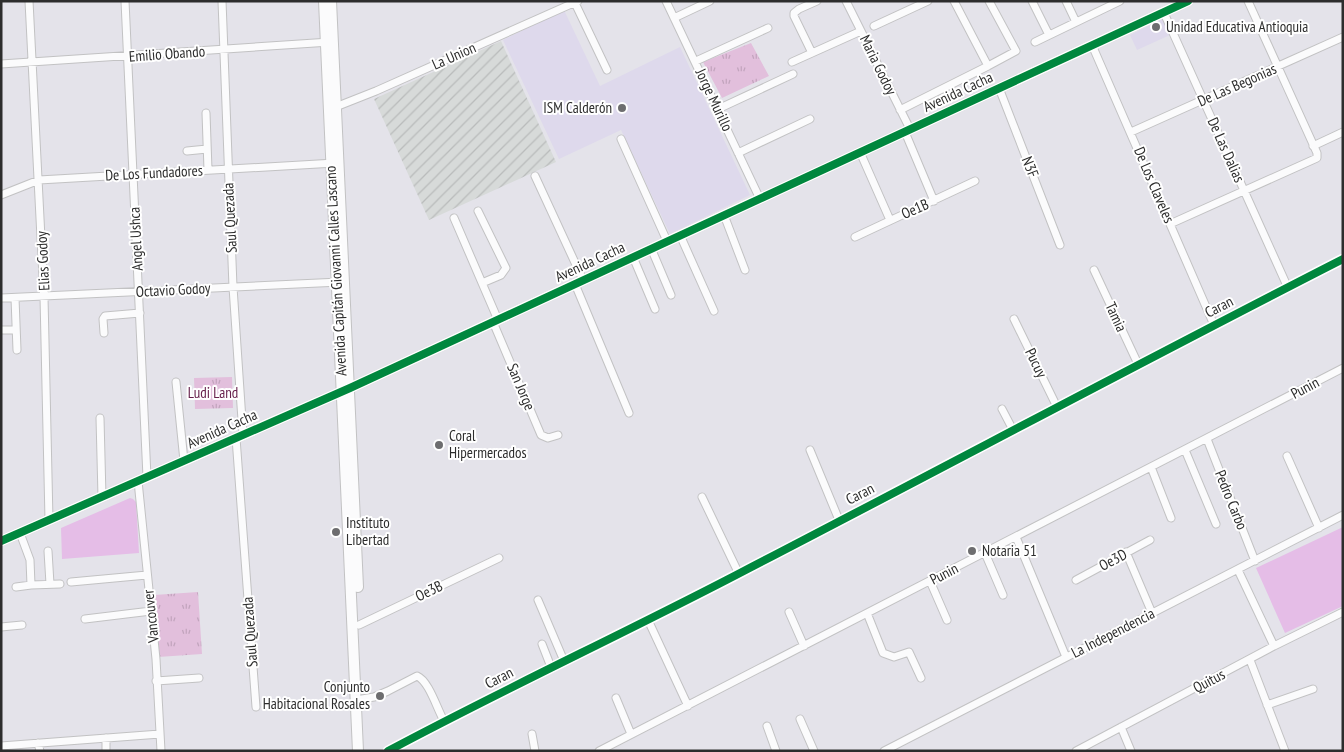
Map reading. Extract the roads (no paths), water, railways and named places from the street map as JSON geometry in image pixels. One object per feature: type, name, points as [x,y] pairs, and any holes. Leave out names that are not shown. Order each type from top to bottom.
[{"type":"main road","points":[[324,1],[330,42]]},
{"type":"main road","points":[[331,1],[330,42],[346,389]]},
{"type":"main road","name":"Avenida Capitán Giovanni Calles Lascano","points":[[346,389],[364,751]]},
{"type":"main road","name":"Avenida Capitán Giovanni Calles Lascano","points":[[346,389],[358,751]]},
{"type":"street","name":"Elias Godoy","points":[[29,1],[44,297],[49,520]]},
{"type":"street","name":"Angel Ushca","points":[[125,1],[147,477]]},
{"type":"street","name":"Saul Quezada","points":[[222,1],[240,436],[256,707]]},
{"type":"street","name":"Jorge Murillo","points":[[666,1],[760,199]]},
{"type":"street","points":[[674,18],[710,1]]},
{"type":"street","points":[[812,52],[794,13],[817,1]]},
{"type":"street","name":"Maria Godoy","points":[[846,1],[900,110],[934,201]]},
{"type":"street","points":[[874,26],[928,1]]},
{"type":"street","points":[[954,1],[988,66]]},
{"type":"street","points":[[900,110],[1016,52],[990,1]]},
{"type":"street","points":[[1032,1],[1049,35]]},
{"type":"street","points":[[1066,1],[1076,22]]},
{"type":"street","points":[[1098,1],[1102,10]]},
{"type":"street","points":[[1034,42],[1120,1]]},
{"type":"street","name":"Avenida Cacha","points":[[1,541],[496,321],[1092,46],[1177,4],[1188,1]]},
{"type":"street","points":[[1170,224],[1317,158],[1317,153],[1248,1]]},
{"type":"street","points":[[576,2],[607,70]]},
{"type":"street","name":"La Union","points":[[333,108],[576,2]]},
{"type":"street","name":"De Las Dalias","points":[[1164,12],[1288,288]]},
{"type":"street","points":[[696,62],[768,28]]},
{"type":"street","points":[[792,62],[861,31]]},
{"type":"street","name":"De Las Begonias","points":[[1131,132],[1343,37]]},
{"type":"street","name":"Emilio Obando","points":[[1,64],[330,42]]},
{"type":"street","name":"De Los Claveles","points":[[1092,46],[1214,325]]},
{"type":"street","points":[[718,109],[793,74]]},
{"type":"street","name":"N3F","points":[[999,88],[1060,245]]},
{"type":"street","points":[[206,113],[208,170]]},
{"type":"street","points":[[738,153],[810,119]]},
{"type":"street","points":[[1313,146],[1343,132]]},
{"type":"street","points":[[621,139],[667,241]]},
{"type":"street","points":[[187,151],[207,149]]},
{"type":"street","points":[[860,152],[890,220]]},
{"type":"street","name":"De Los Fundadores","points":[[1,195],[39,180],[335,163]]},
{"type":"street","points":[[535,176],[579,282],[629,413]]},
{"type":"street","name":"Oe1B","points":[[855,237],[975,181]]},
{"type":"street","points":[[478,211],[506,268],[501,276],[482,283]]},
{"type":"street","points":[[724,215],[746,270]]},
{"type":"street","points":[[454,218],[496,321]]},
{"type":"street","points":[[680,235],[714,310]]},
{"type":"street","points":[[651,248],[671,295]]},
{"type":"street","points":[[633,257],[655,309]]},
{"type":"street","name":"Caran","points":[[388,751],[738,574],[1138,364],[1343,259]]},
{"type":"street","name":"Tamia","points":[[1094,270],[1138,364]]},
{"type":"street","name":"Octavio Godoy","points":[[1,298],[341,282]]},
{"type":"street","points":[[15,298],[17,350]]},
{"type":"street","points":[[104,333],[103,319],[105,316],[140,313]]},
{"type":"street","name":"Pucuy","points":[[1014,319],[1057,407]]},
{"type":"street","name":"San Jorge","points":[[496,321],[541,435],[548,438],[558,435]]},
{"type":"street","points":[[1,330],[16,330]]},
{"type":"street","name":"Punin","points":[[599,751],[1343,368]]},
{"type":"street","points":[[176,382],[184,461]]},
{"type":"street","points":[[1002,409],[1013,430]]},
{"type":"street","points":[[100,418],[102,497]]},
{"type":"street","name":"Pedro Carbo","points":[[1207,439],[1255,561]]},
{"type":"street","points":[[810,450],[839,520]]},
{"type":"street","points":[[1185,450],[1216,524]]},
{"type":"street","points":[[1287,456],[1319,528]]},
{"type":"street","points":[[1151,467],[1171,518]]},
{"type":"street","name":"Vancouver","points":[[138,481],[151,612],[161,751]]},
{"type":"street","points":[[702,497],[738,574]]},
{"type":"street","name":"La Independencia","points":[[884,751],[1343,515]]},
{"type":"street","points":[[20,533],[30,560],[31,586]]},
{"type":"street","points":[[1016,537],[1066,657]]},
{"type":"street","name":"Oe3D","points":[[1076,580],[1150,540]]},
{"type":"street","points":[[48,551],[50,584]]},
{"type":"street","points":[[985,552],[1002,594]]},
{"type":"street","points":[[1126,552],[1152,613]]},
{"type":"street","name":"Oe3B","points":[[359,625],[500,558]]},
{"type":"street","points":[[1238,570],[1274,646]]},
{"type":"street","points":[[71,582],[147,575]]},
{"type":"street","points":[[930,581],[947,620]]},
{"type":"street","points":[[16,587],[60,584]]},
{"type":"street","points":[[538,600],[564,661]]},
{"type":"street","points":[[84,619],[151,612]]},
{"type":"street","points":[[789,612],[804,646]]},
{"type":"street","name":"Quitus","points":[[1076,751],[1274,646],[1343,612]]},
{"type":"street","points":[[867,613],[884,653],[894,657],[909,652],[921,678]]},
{"type":"street","points":[[648,620],[688,706]]},
{"type":"street","points":[[1,627],[22,625]]},
{"type":"street","points":[[542,644],[552,667]]},
{"type":"street","points":[[1250,660],[1284,751]]},
{"type":"street","points":[[362,700],[388,691],[417,676],[426,683],[444,721]]},
{"type":"street","points":[[156,681],[199,678]]},
{"type":"street","points":[[1268,705],[1313,689]]},
{"type":"street","points":[[616,698],[631,734]]},
{"type":"street","points":[[800,719],[814,751]]},
{"type":"street","points":[[767,726],[776,751]]},
{"type":"street","points":[[1121,728],[1131,751]]},
{"type":"street","points":[[1,746],[39,747],[106,738],[160,734]]},
{"type":"street","points":[[532,734],[535,751]]},
{"type":"street","points":[[106,738],[106,751]]},
{"type":"place","name":"Unidad Educativa Antioquia","points":[[1156,27]]},
{"type":"place","name":"ISM Calderón","points":[[622,108]]},
{"type":"place","name":"Coral Hipermercados","points":[[439,445]]},
{"type":"place","name":"Instituto Libertad","points":[[336,532]]},
{"type":"place","name":"Notaria 51","points":[[972,551]]},
{"type":"place","name":"Conjunto Habitacional Rosales","points":[[380,696]]},
{"type":"park label","name":"Ludi Land","points":[[213,393]]}]
